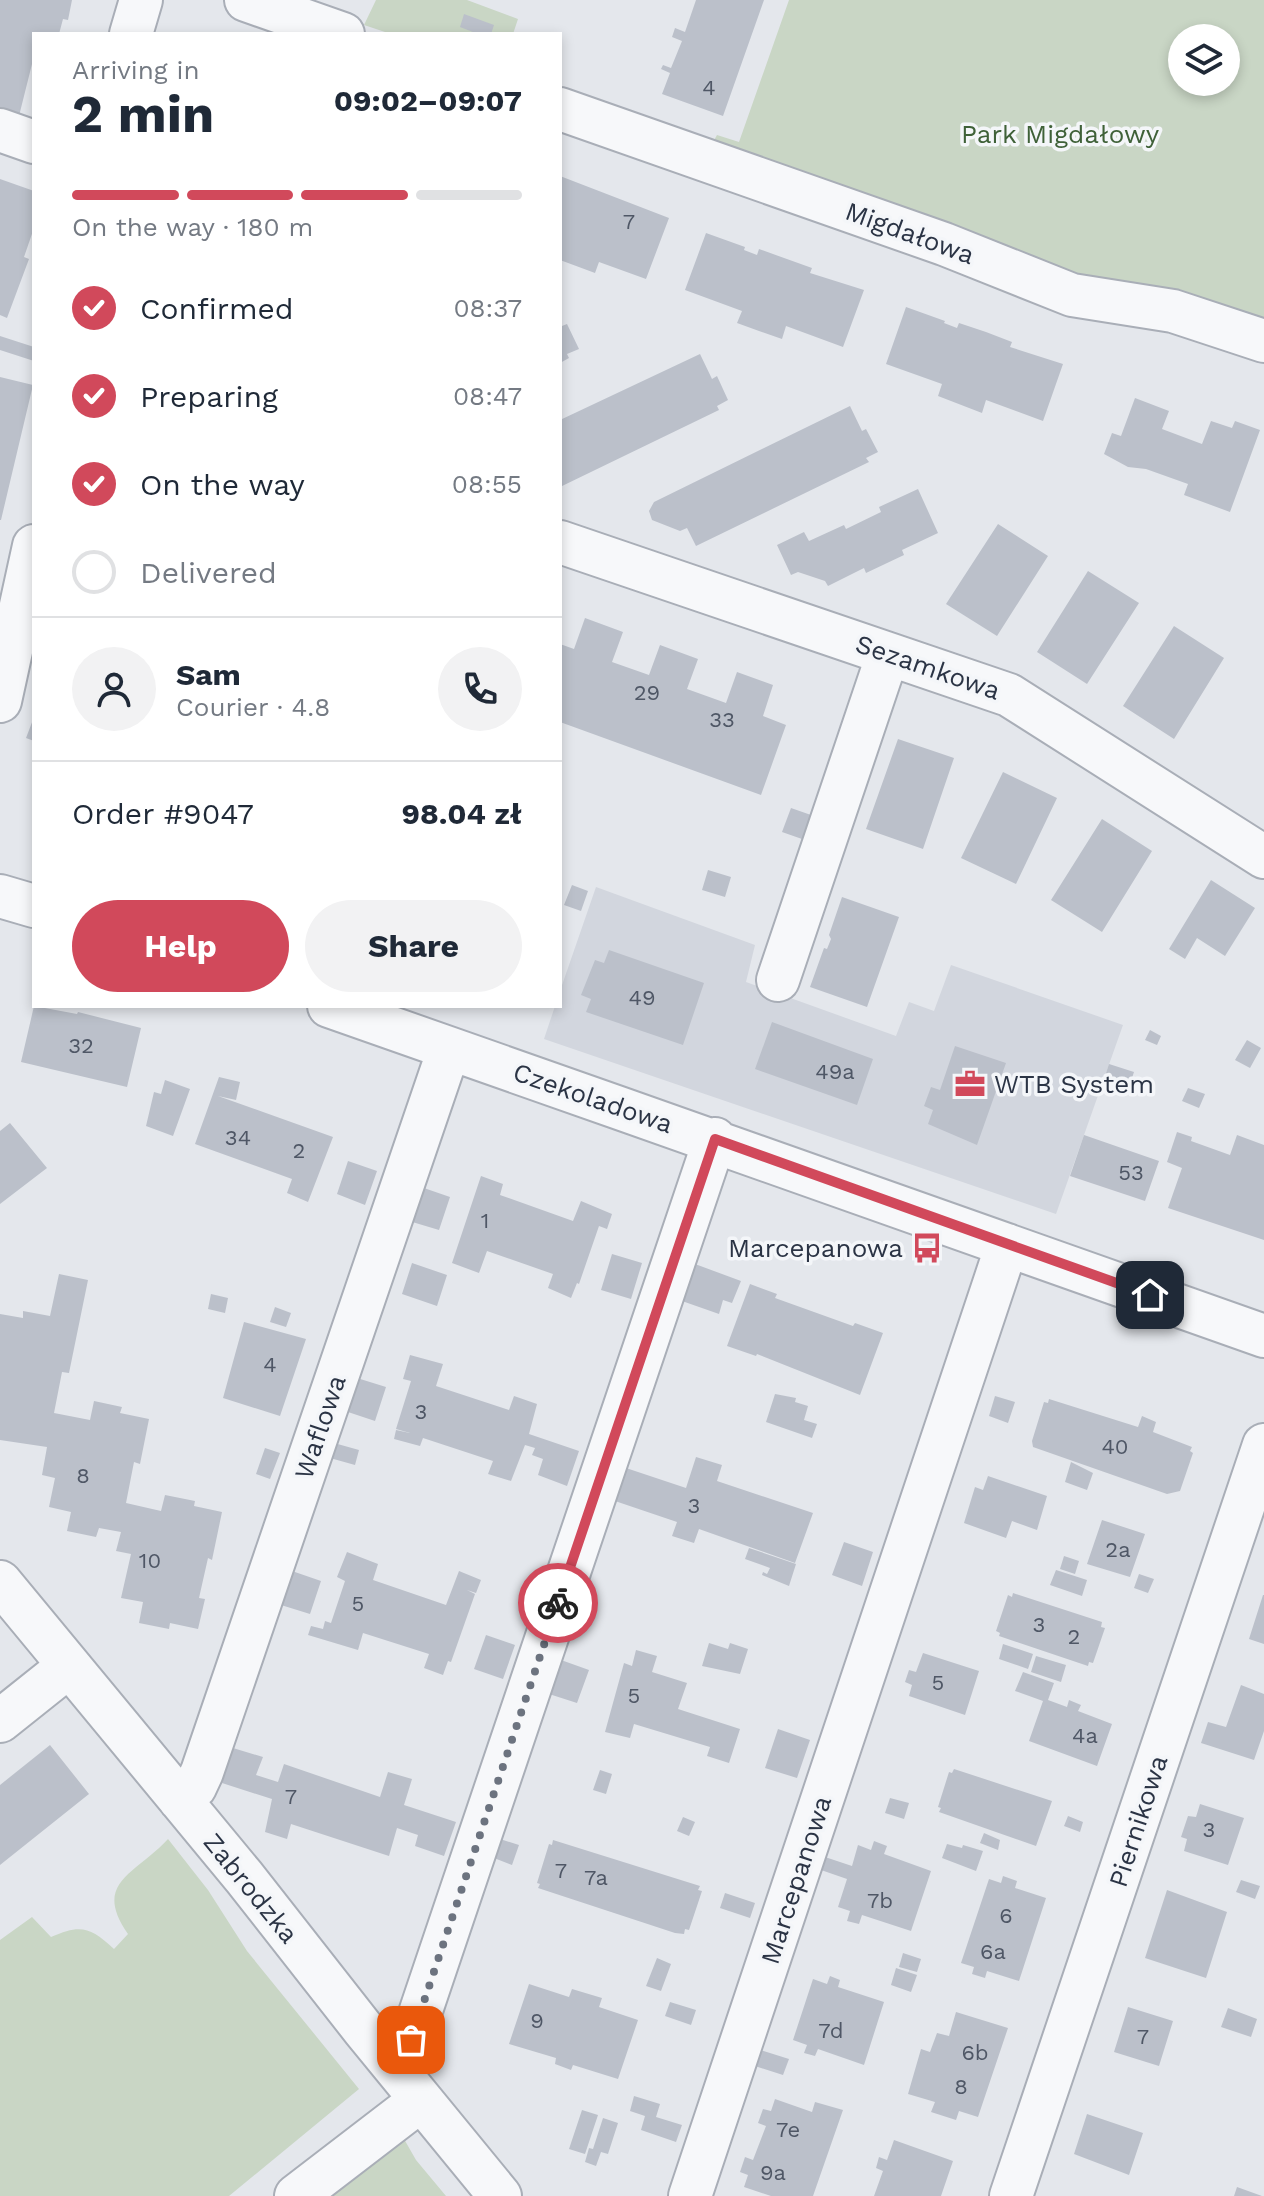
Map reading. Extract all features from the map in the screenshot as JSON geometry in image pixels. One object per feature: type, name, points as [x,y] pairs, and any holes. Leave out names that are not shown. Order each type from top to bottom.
[{"type":"street","points":[[132,32],[141,0]]},
{"type":"street","points":[[246,0],[337,32]]},
{"type":"street","name":"Migdałowa","points":[[562,110],[944,244],[1072,295],[1173,311],[1264,341]]},
{"type":"street","points":[[0,130],[32,141]]},
{"type":"street","name":"Sezamkowa","points":[[562,543],[1009,695],[1264,857]]},
{"type":"street","points":[[0,701],[32,555]]},
{"type":"street","points":[[778,980],[888,654]]},
{"type":"street","points":[[0,896],[32,905]]},
{"type":"street","name":"Czekoladowa","points":[[335,1008],[715,1139],[1264,1336]]},
{"type":"street","name":"Waflowa","points":[[180,1800],[195,1787],[202,1772],[449,1049]]},
{"type":"street","points":[[391,2063],[411,2040],[715,1139]]},
{"type":"street","name":"Marcepanowa","points":[[690,2196],[1007,1245]]},
{"type":"street","name":"Piernikowa","points":[[1011,2196],[1264,1445]]},
{"type":"street","name":"Zabrodzka","points":[[0,1582],[500,2196]]},
{"type":"street","points":[[0,1721],[69,1666]]},
{"type":"street","points":[[296,2196],[421,2100]]},
{"type":"shaded area","points":[[596,887],[755,945],[746,982],[896,1036],[909,1002],[934,1011],[951,965],[1123,1025],[1056,1214],[544,1039],[554,1008],[562,1008],[562,985]]},
{"type":"green space","points":[[376,0],[467,0],[518,19],[514,32],[385,32],[364,25]]},
{"type":"green space","name":"Park Migdałowy","points":[[789,0],[1264,0],[1264,323],[1104,287],[712,144],[717,135],[739,142]]},
{"type":"green space","points":[[168,1839],[208,1890],[247,1951],[359,2089],[229,2196],[0,2196],[0,1940],[32,1917],[51,1937],[70,1930],[85,1930],[114,1949],[128,1934],[114,1902],[116,1891],[131,1871]]},
{"type":"green space","points":[[400,2132],[416,2160],[446,2196],[327,2196]]},
{"type":"building","points":[[0,0],[72,0],[68,20],[63,19],[60,32],[32,32],[32,64],[19,116],[0,111]]},
{"type":"building","points":[[696,0],[764,0],[723,116],[662,94],[670,73],[661,69],[663,65],[671,68],[682,41],[672,37],[675,28],[685,32]]},
{"type":"building","points":[[464,14],[494,25],[492,32],[473,32],[460,27]]},
{"type":"building","points":[[562,177],[669,218],[646,279],[599,262],[595,273],[562,261]]},
{"type":"building","points":[[0,179],[32,190],[32,234],[24,257],[29,259],[7,318],[0,315]]},
{"type":"building","points":[[706,233],[745,247],[744,250],[757,255],[759,249],[812,268],[810,273],[864,290],[843,347],[786,326],[782,339],[759,331],[737,323],[742,311],[685,290]]},
{"type":"building","points":[[906,307],[957,328],[959,323],[986,332],[1012,342],[1010,347],[1063,364],[1043,421],[986,400],[982,413],[938,396],[942,384],[886,364]]},
{"type":"building","points":[[567,324],[579,349],[567,354],[569,358],[562,362],[562,326]]},
{"type":"building","points":[[0,336],[32,346],[32,360],[0,350]]},
{"type":"building","points":[[700,354],[712,379],[717,376],[728,400],[717,406],[719,410],[562,486],[562,419]]},
{"type":"building","points":[[0,377],[32,385],[32,389],[0,520]]},
{"type":"building","points":[[1135,398],[1169,411],[1162,429],[1202,444],[1211,421],[1232,428],[1235,421],[1260,430],[1230,512],[1184,495],[1188,484],[1146,469],[1128,467],[1104,454],[1112,433],[1121,436]]},
{"type":"building","points":[[850,406],[862,431],[866,429],[878,452],[866,458],[869,462],[696,546],[687,528],[680,531],[652,520],[649,511],[654,502]]},
{"type":"building","points":[[918,489],[938,533],[902,550],[904,555],[866,573],[864,568],[828,586],[825,581],[798,572],[791,575],[777,545],[804,532],[809,541],[844,525],[846,529],[881,512],[879,507]]},
{"type":"building","points":[[998,524],[1048,556],[997,636],[946,604]]},
{"type":"building","points":[[1088,571],[1139,603],[1087,684],[1037,652]]},
{"type":"building","points":[[585,618],[623,632],[612,662],[649,675],[660,645],[698,659],[687,689],[726,703],[737,672],[773,685],[763,716],[786,725],[761,795],[562,723],[562,645],[574,649]]},
{"type":"building","points":[[1174,626],[1224,658],[1174,739],[1123,706]]},
{"type":"building","points":[[32,722],[32,740],[26,738]]},
{"type":"building","points":[[898,739],[954,758],[923,849],[866,829]]},
{"type":"building","points":[[1003,772],[1057,798],[1016,884],[961,858]]},
{"type":"building","points":[[791,808],[811,815],[802,839],[782,832]]},
{"type":"building","points":[[1102,819],[1152,851],[1102,932],[1051,900]]},
{"type":"building","points":[[708,870],[731,877],[725,897],[702,890]]},
{"type":"building","points":[[1211,880],[1255,908],[1225,956],[1197,938],[1185,959],[1169,949]]},
{"type":"building","points":[[572,885],[588,891],[581,911],[564,905]]},
{"type":"building","points":[[842,897],[899,917],[867,1007],[810,987],[824,948],[827,949],[831,939],[829,935]]},
{"type":"building","points":[[609,950],[704,983],[683,1045],[586,1012],[591,999],[581,995],[595,960],[604,963]]},
{"type":"building","points":[[34,1008],[78,1012],[141,1028],[127,1087],[21,1062]]},
{"type":"building","points":[[772,1022],[873,1059],[857,1105],[755,1069]]},
{"type":"building","points":[[1150,1030],[1161,1036],[1157,1045],[1145,1040]]},
{"type":"building","points":[[1247,1040],[1261,1048],[1250,1068],[1235,1060]]},
{"type":"building","points":[[955,1046],[1006,1063],[977,1145],[928,1124],[933,1110],[924,1106],[931,1087],[940,1090]]},
{"type":"building","points":[[1109,1064],[1134,1072],[1128,1090],[1103,1082]]},
{"type":"building","points":[[219,1077],[240,1082],[236,1100],[218,1096],[333,1137],[308,1202],[287,1193],[292,1179],[195,1144]]},
{"type":"building","points":[[165,1080],[190,1089],[173,1136],[146,1126],[154,1092],[161,1094]]},
{"type":"building","points":[[1188,1088],[1205,1094],[1199,1108],[1182,1101]]},
{"type":"building","points":[[10,1123],[47,1168],[0,1204],[0,1131]]},
{"type":"building","points":[[1177,1132],[1192,1137],[1191,1141],[1230,1155],[1237,1135],[1264,1145],[1264,1240],[1168,1208],[1182,1168],[1167,1162]]},
{"type":"building","points":[[1084,1135],[1159,1161],[1145,1201],[1070,1176]]},
{"type":"building","points":[[348,1161],[377,1171],[365,1205],[337,1194]]},
{"type":"building","points":[[481,1176],[503,1184],[500,1195],[573,1221],[581,1201],[612,1214],[607,1229],[599,1226],[571,1298],[548,1288],[553,1274],[487,1251],[479,1273],[452,1263]]},
{"type":"building","points":[[421,1187],[450,1197],[439,1230],[409,1221]]},
{"type":"building","points":[[612,1254],[642,1263],[631,1299],[601,1290]]},
{"type":"building","points":[[412,1263],[447,1275],[437,1306],[402,1294]]},
{"type":"building","points":[[695,1264],[741,1281],[732,1303],[723,1300],[719,1314],[682,1301]]},
{"type":"building","points":[[59,1274],[88,1280],[69,1373],[62,1372],[54,1413],[90,1420],[94,1401],[122,1407],[120,1413],[149,1419],[140,1464],[134,1462],[126,1503],[161,1511],[165,1495],[195,1501],[194,1506],[222,1512],[212,1560],[208,1558],[199,1598],[205,1599],[198,1629],[170,1623],[169,1629],[139,1623],[143,1602],[121,1598],[131,1554],[116,1551],[121,1532],[99,1528],[96,1537],[67,1531],[71,1512],[49,1507],[55,1478],[42,1475],[47,1447],[0,1440],[0,1314],[23,1318],[23,1311],[50,1316]]},
{"type":"building","points":[[750,1284],[777,1294],[775,1298],[853,1326],[855,1323],[883,1333],[860,1395],[757,1354],[727,1346]]},
{"type":"building","points":[[211,1294],[228,1298],[225,1313],[208,1309]]},
{"type":"building","points":[[275,1307],[291,1313],[286,1327],[270,1322]]},
{"type":"building","points":[[244,1322],[306,1339],[280,1416],[223,1398]]},
{"type":"building","points":[[410,1355],[443,1364],[436,1386],[509,1410],[514,1396],[537,1404],[529,1434],[579,1451],[567,1486],[538,1475],[543,1459],[532,1455],[535,1448],[525,1445],[511,1481],[488,1474],[493,1461],[423,1438],[420,1446],[394,1439],[396,1430],[410,1433],[396,1429],[411,1381],[403,1379]]},
{"type":"building","points":[[357,1378],[386,1387],[375,1421],[345,1411]]},
{"type":"building","points":[[775,1394],[796,1398],[795,1402],[808,1406],[804,1420],[817,1424],[812,1438],[766,1422]]},
{"type":"building","points":[[995,1396],[1015,1402],[1008,1423],[989,1416]]},
{"type":"building","points":[[1049,1399],[1138,1427],[1142,1416],[1156,1422],[1153,1432],[1192,1447],[1190,1451],[1193,1453],[1180,1491],[1167,1494],[1033,1447],[1044,1402],[1048,1403]]},
{"type":"building","points":[[334,1443],[359,1450],[355,1465],[330,1458]]},
{"type":"building","points":[[265,1448],[280,1453],[270,1479],[256,1474]]},
{"type":"building","points":[[696,1457],[722,1465],[717,1481],[813,1513],[795,1563],[699,1529],[694,1543],[672,1536],[677,1522],[615,1501],[626,1468],[686,1488]]},
{"type":"building","points":[[1071,1462],[1093,1473],[1087,1490],[1065,1482]]},
{"type":"building","points":[[988,1476],[1047,1496],[1037,1530],[1012,1521],[1006,1538],[964,1523],[975,1487],[983,1490]]},
{"type":"building","points":[[1102,1520],[1145,1534],[1130,1577],[1087,1564]]},
{"type":"building","points":[[844,1542],[873,1552],[862,1586],[832,1575]]},
{"type":"building","points":[[749,1548],[796,1564],[789,1586],[762,1575],[763,1572],[767,1574],[770,1568],[745,1559]]},
{"type":"building","points":[[347,1552],[378,1564],[373,1580],[446,1605],[459,1571],[481,1580],[476,1593],[467,1590],[475,1594],[451,1662],[448,1661],[443,1675],[424,1668],[429,1654],[363,1633],[358,1650],[308,1635],[311,1626],[323,1629],[325,1621],[331,1623],[345,1581],[337,1577]]},
{"type":"building","points":[[1064,1556],[1079,1561],[1075,1574],[1060,1569]]},
{"type":"building","points":[[1056,1570],[1087,1580],[1082,1596],[1050,1585]]},
{"type":"building","points":[[292,1571],[321,1581],[310,1614],[281,1605]]},
{"type":"building","points":[[1139,1574],[1154,1579],[1148,1593],[1134,1588]]},
{"type":"building","points":[[1013,1593],[1102,1622],[1101,1627],[1105,1628],[1093,1663],[1089,1662],[1088,1666],[999,1636],[1000,1633],[996,1631],[1008,1595],[1012,1597]]},
{"type":"building","points":[[1264,1595],[1264,1644],[1249,1639]]},
{"type":"building","points":[[486,1635],[515,1645],[503,1679],[474,1669]]},
{"type":"building","points":[[709,1643],[728,1649],[730,1643],[748,1649],[740,1674],[702,1666]]},
{"type":"building","points":[[1003,1644],[1033,1654],[1028,1669],[999,1659]]},
{"type":"building","points":[[636,1650],[657,1656],[652,1672],[687,1683],[678,1709],[740,1729],[729,1763],[707,1756],[710,1747],[634,1724],[630,1738],[605,1732],[624,1663],[632,1666]]},
{"type":"building","points":[[923,1653],[979,1671],[965,1715],[909,1696],[912,1685],[905,1682],[909,1670],[916,1672]]},
{"type":"building","points":[[1036,1656],[1066,1665],[1061,1682],[1031,1672]]},
{"type":"building","points":[[561,1660],[589,1670],[577,1703],[549,1694]]},
{"type":"building","points":[[1023,1672],[1054,1683],[1048,1700],[1067,1707],[1069,1700],[1081,1705],[1078,1711],[1112,1724],[1097,1766],[1029,1741],[1043,1701],[1015,1691]]},
{"type":"building","points":[[1241,1685],[1264,1694],[1264,1731],[1254,1760],[1201,1743],[1208,1722],[1226,1727]]},
{"type":"building","points":[[778,1729],[810,1740],[797,1778],[765,1768]]},
{"type":"building","points":[[50,1745],[89,1794],[0,1865],[0,1785]]},
{"type":"building","points":[[233,1748],[263,1757],[256,1775],[278,1782],[284,1764],[380,1797],[388,1772],[412,1779],[404,1805],[456,1822],[444,1856],[415,1846],[418,1835],[397,1828],[389,1856],[291,1824],[287,1839],[265,1832],[272,1799],[222,1783]]},
{"type":"building","points":[[954,1769],[1052,1801],[1036,1846],[939,1812],[949,1772],[952,1773]]},
{"type":"building","points":[[600,1770],[612,1774],[606,1794],[593,1790]]},
{"type":"building","points":[[890,1798],[909,1803],[904,1819],[885,1813]]},
{"type":"building","points":[[1200,1804],[1244,1818],[1228,1865],[1184,1851],[1187,1839],[1181,1837],[1188,1816],[1196,1817]]},
{"type":"building","points":[[1068,1816],[1083,1822],[1080,1832],[1064,1826]]},
{"type":"building","points":[[683,1817],[695,1822],[689,1836],[677,1831]]},
{"type":"building","points":[[984,1833],[1000,1840],[998,1850],[980,1843]]},
{"type":"building","points":[[500,1839],[519,1845],[512,1865],[494,1858]]},
{"type":"building","points":[[553,1840],[700,1886],[698,1890],[702,1891],[689,1930],[685,1929],[684,1934],[675,1933],[538,1888],[549,1844],[552,1845]]},
{"type":"building","points":[[874,1841],[887,1846],[884,1854],[931,1871],[911,1931],[862,1915],[859,1924],[847,1921],[850,1911],[838,1907],[847,1879],[821,1870],[825,1857],[852,1866],[858,1845],[871,1850]]},
{"type":"building","points":[[947,1844],[983,1851],[976,1871],[942,1858]]},
{"type":"building","points":[[1003,1876],[1017,1881],[1015,1888],[1046,1898],[1019,1981],[987,1971],[985,1978],[972,1974],[974,1967],[961,1963],[989,1879],[1001,1883]]},
{"type":"building","points":[[1241,1880],[1260,1886],[1255,1899],[1236,1892]]},
{"type":"building","points":[[1167,1890],[1227,1912],[1206,1978],[1145,1958]]},
{"type":"building","points":[[725,1893],[755,1903],[750,1918],[720,1908]]},
{"type":"building","points":[[903,1953],[921,1959],[917,1972],[899,1967]]},
{"type":"building","points":[[657,1958],[671,1964],[661,1991],[646,1986]]},
{"type":"building","points":[[896,1968],[917,1975],[911,1992],[891,1985]]},
{"type":"building","points":[[830,1976],[840,1980],[838,1987],[884,2002],[864,2065],[818,2049],[815,2056],[804,2053],[807,2045],[793,2040],[813,1979],[827,1984]]},
{"type":"building","points":[[529,1984],[569,1997],[572,1989],[602,1998],[599,2007],[638,2020],[618,2079],[573,2065],[571,2070],[555,2064],[556,2058],[509,2044]]},
{"type":"building","points":[[670,2002],[696,2010],[691,2025],[665,2016]]},
{"type":"building","points":[[1128,2007],[1173,2021],[1159,2066],[1114,2052]]},
{"type":"building","points":[[1228,2008],[1257,2019],[1251,2037],[1221,2027]]},
{"type":"building","points":[[956,2012],[1008,2028],[978,2117],[959,2111],[956,2120],[931,2112],[935,2102],[908,2094],[921,2049],[930,2052],[937,2033],[949,2036]]},
{"type":"building","points":[[760,2050],[789,2059],[783,2075],[755,2066]]},
{"type":"building","points":[[634,2096],[660,2104],[656,2117],[682,2125],[676,2142],[641,2130],[645,2116],[630,2111]]},
{"type":"building","points":[[775,2099],[812,2112],[815,2102],[843,2110],[813,2196],[771,2196],[744,2187],[748,2175],[740,2172],[745,2157],[753,2160],[766,2126],[758,2123],[763,2109],[771,2111]]},
{"type":"building","points":[[582,2110],[598,2115],[585,2154],[569,2149]]},
{"type":"building","points":[[1087,2114],[1143,2133],[1129,2175],[1074,2154]]},
{"type":"building","points":[[603,2118],[618,2123],[608,2154],[601,2152],[596,2166],[585,2162],[589,2148],[593,2149]]},
{"type":"building","points":[[894,2140],[953,2161],[941,2196],[874,2196],[883,2171],[876,2168],[879,2157],[887,2160]]},
{"type":"building","points":[[1237,2187],[1262,2196],[1234,2196]]},
{"type":"way so far","points":[[411,2040],[558,1603]]},
{"type":"place","name":"WTB System","points":[[970,1084]]},
{"type":"place","name":"Marcepanowa","points":[[927,1248]]},
{"type":"route","points":[[558,1603],[715,1139],[1150,1295]]}]
